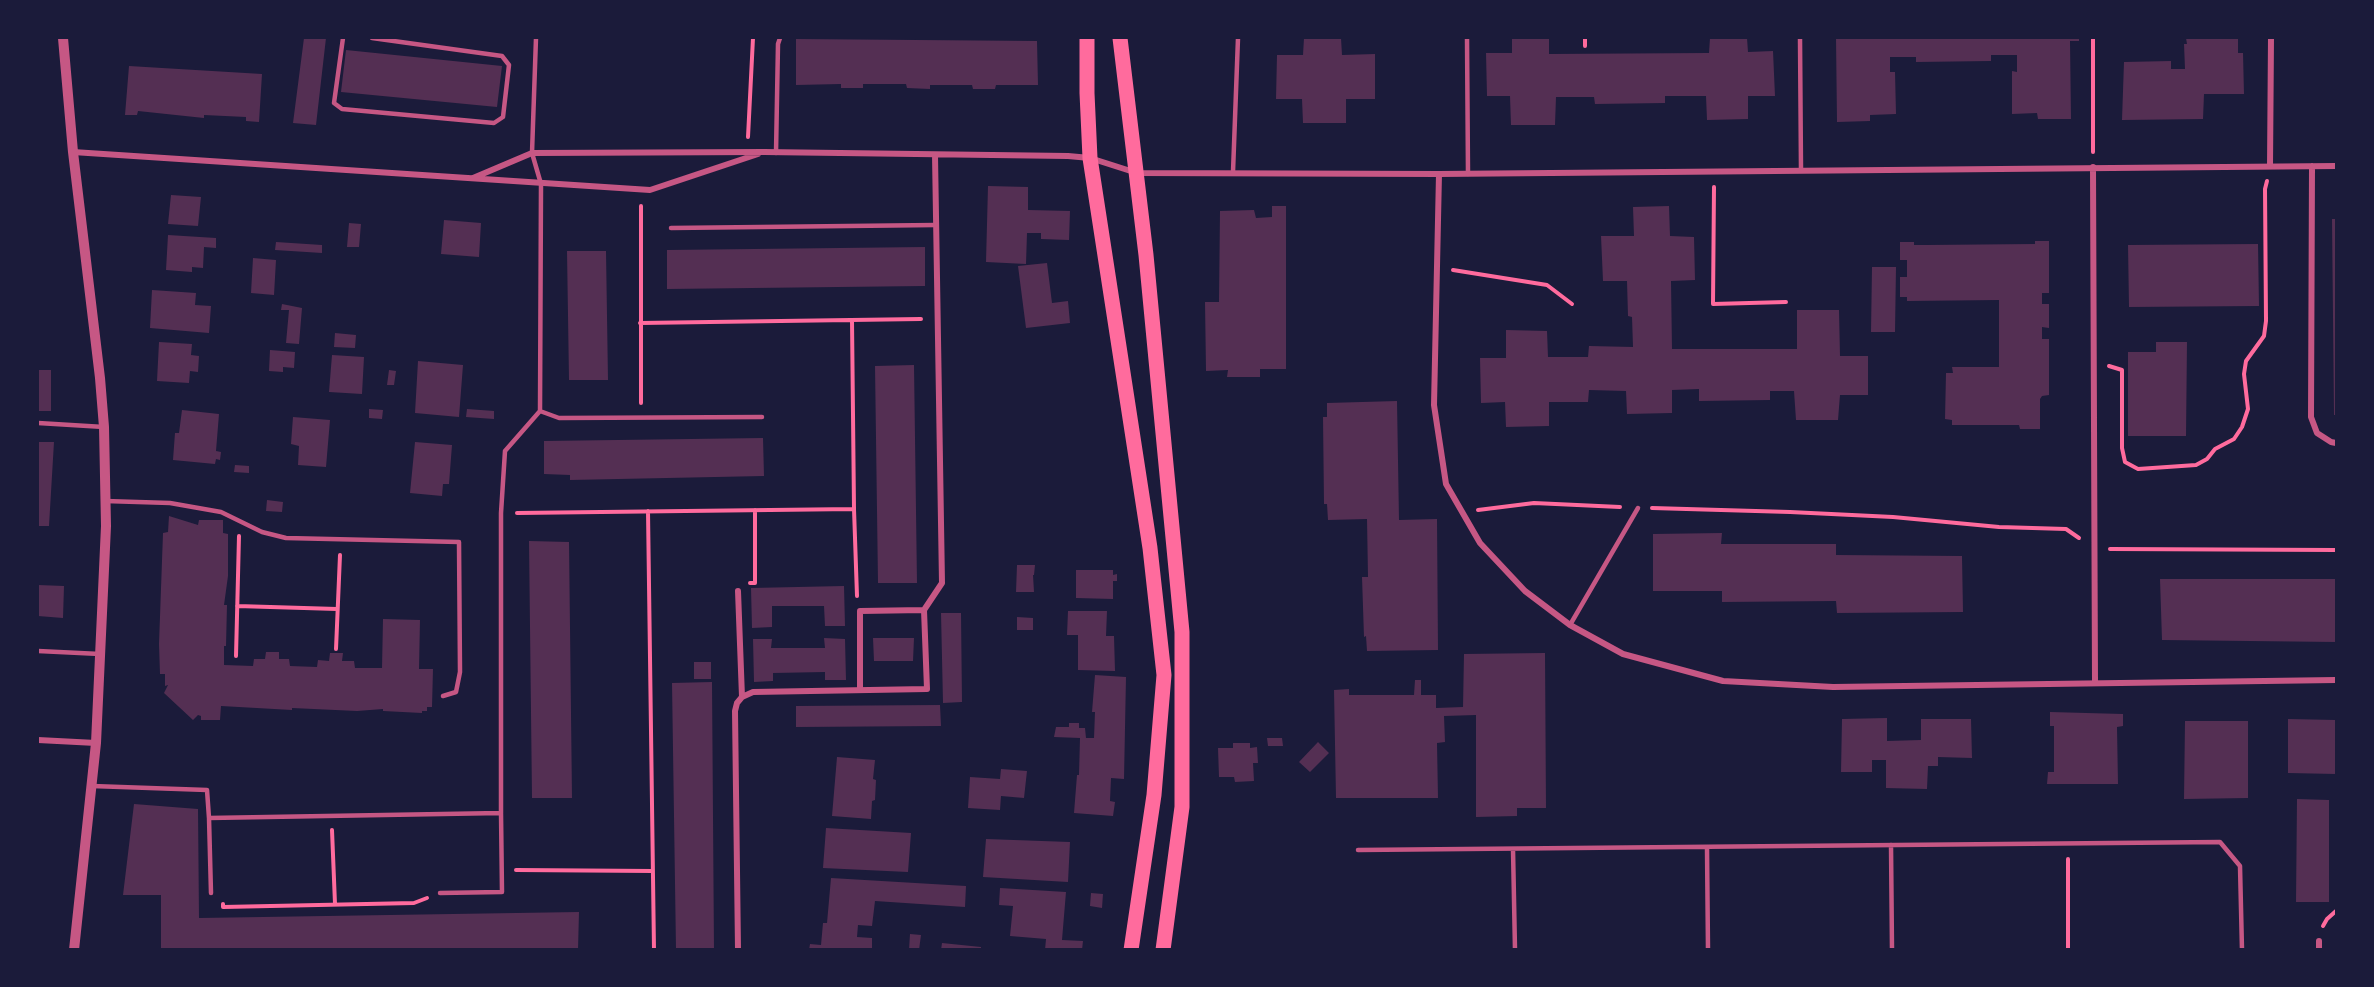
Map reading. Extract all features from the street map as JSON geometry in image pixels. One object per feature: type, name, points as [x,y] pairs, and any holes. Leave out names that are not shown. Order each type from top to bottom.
[{"type":"main road","points":[[1087,38],[1090,158],[1150,548],[1164,675],[1154,795],[1131,950]]},
{"type":"main road","points":[[1120,38],[1137,173],[1182,632],[1182,807],[1163,950]]},
{"type":"street","points":[[63,38],[73,152],[89,276],[104,427],[105,501],[96,742],[74,950]]},
{"type":"street","points":[[2270,166],[2271,38]]},
{"type":"street","points":[[73,152],[641,190],[650,190],[764,152]]},
{"type":"street","points":[[473,178],[532,153],[764,152],[1090,158],[1137,173],[1468,174],[2337,166]]},
{"type":"street","points":[[742,697],[753,693],[927,689],[924,610],[942,583],[935,154]]},
{"type":"street","points":[[2312,166],[2311,417],[2317,433],[2337,443]]},
{"type":"street","points":[[2093,167],[2095,683]]},
{"type":"street","points":[[1439,174],[1434,405],[1446,484],[1480,543],[1525,591],[1570,625],[1623,654],[1723,681],[1833,687],[2337,680]]},
{"type":"street","points":[[738,591],[742,697],[735,711],[738,950]]},
{"type":"street","points":[[860,690],[860,611],[924,610]]},
{"type":"street","points":[[38,740],[96,742]]},
{"type":"street","points":[[2319,941],[2319,950]]},
{"type":"lane","points":[[343,38],[334,103],[342,109],[494,123],[503,117],[509,65],[502,57],[372,38]]},
{"type":"lane","points":[[440,894],[502,892],[501,513],[505,451],[540,411],[541,184],[532,153],[536,38]]},
{"type":"lane","points":[[776,153],[780,38]]},
{"type":"lane","points":[[1233,172],[1238,38]]},
{"type":"lane","points":[[1467,38],[1468,174]]},
{"type":"lane","points":[[1800,38],[1801,170]]},
{"type":"lane","points":[[671,228],[936,225]]},
{"type":"lane","points":[[540,411],[559,418],[762,417]]},
{"type":"lane","points":[[38,423],[104,427]]},
{"type":"lane","points":[[105,501],[170,503],[221,512],[262,532],[286,538],[459,542],[460,672],[456,692],[443,696]]},
{"type":"lane","points":[[1570,625],[1638,508]]},
{"type":"lane","points":[[38,651],[100,654]]},
{"type":"lane","points":[[92,786],[207,790],[211,893]]},
{"type":"lane","points":[[209,818],[501,813]]},
{"type":"lane","points":[[1358,850],[2220,842],[2240,866],[2242,950]]},
{"type":"lane","points":[[1891,845],[1892,950]]},
{"type":"lane","points":[[1707,848],[1708,950]]},
{"type":"lane","points":[[1513,849],[1515,950]]},
{"type":"path","points":[[748,153],[753,38]]},
{"type":"path","points":[[1585,38],[1585,46]]},
{"type":"path","points":[[2093,38],[2093,167]]},
{"type":"path","points":[[2094,363],[2122,370],[2122,448],[2125,462],[2138,469],[2196,465],[2207,459],[2215,449],[2234,439],[2242,427],[2248,409],[2244,374],[2246,361],[2264,336],[2266,321],[2265,189],[2270,166]]},
{"type":"path","points":[[1714,171],[1713,304],[1786,302]]},
{"type":"path","points":[[641,190],[641,417]]},
{"type":"path","points":[[1437,267],[1547,285],[1572,304]]},
{"type":"path","points":[[640,323],[938,319]]},
{"type":"path","points":[[852,321],[856,591],[860,611]]},
{"type":"path","points":[[1463,513],[1534,503],[1790,512],[1999,527],[2066,528],[2094,549],[2337,550]]},
{"type":"path","points":[[501,513],[854,509]]},
{"type":"path","points":[[738,591],[739,584],[755,583],[755,510]]},
{"type":"path","points":[[648,511],[654,950]]},
{"type":"path","points":[[236,656],[239,520]]},
{"type":"path","points":[[336,649],[340,539]]},
{"type":"path","points":[[237,606],[338,609]]},
{"type":"path","points":[[332,816],[335,904]]},
{"type":"path","points":[[2068,843],[2068,950]]},
{"type":"path","points":[[501,869],[653,871]]},
{"type":"path","points":[[222,897],[223,907],[414,903],[440,894]]},
{"type":"building","points":[[304,38],[326,38],[316,125],[293,123]]},
{"type":"building","points":[[1304,38],[1341,38],[1342,55],[1375,54],[1375,99],[1346,99],[1346,123],[1303,123],[1302,99],[1276,99],[1277,55],[1303,55]]},
{"type":"building","points":[[1512,38],[1549,38],[1549,54],[1709,53],[1710,38],[1747,38],[1748,52],[1773,51],[1775,96],[1748,96],[1748,119],[1707,120],[1706,96],[1665,96],[1665,103],[1595,104],[1594,97],[1556,97],[1555,125],[1511,125],[1510,96],[1487,96],[1486,53],[1512,53]]},
{"type":"building","points":[[1836,38],[2079,38],[2079,41],[2070,41],[2071,119],[2038,119],[2037,113],[2012,114],[2012,71],[2017,72],[2017,55],[1991,55],[1991,61],[1916,62],[1916,57],[1890,57],[1890,72],[1895,72],[1896,114],[1870,115],[1870,121],[1837,122]]},
{"type":"building","points":[[2186,38],[2238,38],[2238,53],[2243,53],[2244,94],[2204,94],[2203,119],[2122,120],[2124,62],[2171,61],[2171,69],[2185,69],[2184,44],[2187,44]]},
{"type":"building","points":[[796,39],[1037,41],[1038,85],[996,85],[995,89],[973,89],[972,85],[930,85],[930,89],[907,88],[906,84],[863,84],[863,88],[841,88],[841,84],[796,85]]},
{"type":"building","points":[[346,50],[502,66],[497,107],[341,92]]},
{"type":"building","points":[[129,66],[262,74],[259,122],[246,121],[246,117],[204,115],[204,118],[138,111],[137,115],[125,115]]},
{"type":"building","points":[[988,186],[1028,187],[1028,210],[1070,211],[1069,240],[1041,239],[1041,233],[1027,233],[1026,264],[986,262]]},
{"type":"building","points":[[171,195],[201,197],[198,226],[168,224]]},
{"type":"building","points":[[1272,206],[1286,206],[1286,369],[1260,369],[1260,377],[1227,377],[1228,370],[1206,371],[1205,302],[1219,302],[1220,211],[1254,210],[1256,218],[1272,217]]},
{"type":"building","points":[[1669,206],[1670,236],[1694,237],[1695,280],[1671,281],[1672,349],[1797,349],[1797,310],[1839,310],[1840,356],[1868,356],[1868,395],[1840,395],[1838,420],[1796,420],[1794,391],[1770,391],[1770,400],[1699,401],[1699,389],[1672,390],[1672,413],[1627,414],[1626,391],[1589,390],[1588,402],[1549,402],[1549,426],[1506,427],[1505,402],[1481,403],[1480,358],[1506,358],[1506,330],[1547,331],[1548,357],[1588,357],[1589,346],[1633,347],[1632,317],[1628,316],[1627,281],[1603,281],[1601,236],[1634,236],[1633,207]]},
{"type":"building","points":[[2332,219],[2336,219],[2336,415],[2334,415]]},
{"type":"building","points":[[444,220],[481,223],[479,257],[441,254]]},
{"type":"building","points":[[349,223],[361,224],[359,247],[347,247]]},
{"type":"building","points":[[168,235],[216,238],[216,248],[204,247],[203,268],[192,267],[192,272],[166,270]]},
{"type":"building","points":[[2035,241],[2049,241],[2049,293],[2042,293],[2042,304],[2049,304],[2049,328],[2042,327],[2042,339],[2049,339],[2049,395],[2042,396],[2040,399],[2040,429],[2020,429],[2019,425],[1952,425],[1952,420],[1945,419],[1946,373],[1953,373],[1952,367],[1999,367],[1999,300],[1907,301],[1907,297],[1900,297],[1900,277],[1907,277],[1907,260],[1900,260],[1900,242],[1926,245],[2035,244]]},
{"type":"building","points":[[276,242],[322,245],[322,253],[275,250]]},
{"type":"building","points":[[2258,244],[2259,306],[2129,307],[2128,245]]},
{"type":"building","points":[[925,247],[925,286],[667,289],[667,250]]},
{"type":"building","points":[[567,251],[606,251],[608,380],[569,380]]},
{"type":"building","points":[[253,258],[276,260],[274,295],[251,293]]},
{"type":"building","points":[[1047,263],[1052,303],[1068,301],[1070,323],[1026,328],[1018,266]]},
{"type":"building","points":[[1872,267],[1896,267],[1895,332],[1871,332]]},
{"type":"building","points":[[152,290],[196,293],[195,305],[211,306],[209,333],[150,328]]},
{"type":"building","points":[[282,304],[302,308],[299,344],[286,343],[289,310],[281,310]]},
{"type":"building","points":[[335,333],[356,335],[355,348],[334,347]]},
{"type":"building","points":[[159,342],[192,344],[191,355],[199,356],[198,372],[190,371],[189,383],[157,381]]},
{"type":"building","points":[[2156,342],[2187,342],[2186,436],[2128,436],[2128,352],[2156,352]]},
{"type":"building","points":[[270,350],[295,352],[294,368],[283,367],[283,372],[269,371]]},
{"type":"building","points":[[332,355],[364,357],[362,394],[329,392]]},
{"type":"building","points":[[418,361],[463,365],[459,417],[415,413]]},
{"type":"building","points":[[914,365],[917,583],[878,583],[875,366]]},
{"type":"building","points":[[38,370],[51,370],[51,411],[38,411]]},
{"type":"building","points":[[389,370],[396,371],[394,385],[387,385]]},
{"type":"building","points":[[1397,401],[1399,520],[1437,519],[1438,650],[1367,651],[1366,636],[1364,637],[1362,577],[1368,577],[1367,519],[1328,520],[1327,504],[1324,504],[1323,417],[1327,417],[1327,403]]},
{"type":"building","points":[[369,409],[383,410],[382,419],[369,418]]},
{"type":"building","points":[[467,409],[494,411],[494,419],[466,417]]},
{"type":"building","points":[[182,410],[219,414],[216,451],[221,452],[220,460],[216,459],[215,464],[173,460],[175,433],[179,433]]},
{"type":"building","points":[[293,417],[330,420],[326,467],[298,465],[299,446],[291,444]]},
{"type":"building","points":[[763,438],[764,476],[570,480],[570,475],[544,474],[544,441]]},
{"type":"building","points":[[38,442],[54,442],[49,526],[38,526]]},
{"type":"building","points":[[415,442],[452,445],[449,484],[443,484],[442,496],[410,493]]},
{"type":"building","points":[[235,465],[249,466],[249,473],[234,472]]},
{"type":"building","points":[[267,500],[283,502],[282,512],[266,511]]},
{"type":"building","points":[[169,516],[198,525],[199,520],[223,520],[223,533],[228,534],[228,576],[224,605],[227,605],[224,665],[253,666],[254,659],[265,659],[266,652],[279,652],[279,659],[289,659],[290,666],[317,667],[318,660],[329,661],[330,653],[343,653],[342,661],[354,661],[355,668],[382,668],[383,619],[420,620],[419,669],[433,669],[432,707],[427,707],[427,711],[422,711],[422,713],[383,711],[383,709],[357,711],[292,708],[292,710],[221,706],[220,720],[201,720],[201,716],[198,715],[193,720],[164,693],[168,685],[165,686],[165,674],[160,674],[163,533],[168,532]]},
{"type":"building","points":[[1722,533],[1721,544],[1836,544],[1836,555],[1962,556],[1963,612],[1837,613],[1836,601],[1722,602],[1722,591],[1653,591],[1653,534]]},
{"type":"building","points":[[529,541],[569,542],[572,798],[532,798]]},
{"type":"building","points":[[1017,565],[1035,565],[1034,592],[1016,592]]},
{"type":"building","points":[[1076,570],[1113,570],[1113,575],[1117,574],[1117,581],[1113,581],[1113,599],[1076,598]]},
{"type":"building","points":[[2160,579],[2336,579],[2336,642],[2162,640]]},
{"type":"building","points":[[38,585],[64,586],[63,618],[38,616]]},
{"type":"building","points":[[844,586],[845,626],[825,626],[824,606],[772,606],[772,627],[752,628],[751,588]]},
{"type":"building","points":[[1068,611],[1107,611],[1106,636],[1114,636],[1115,671],[1078,670],[1078,635],[1067,635]]},
{"type":"building","points":[[941,613],[961,613],[962,702],[943,703]]},
{"type":"building","points":[[1017,617],[1033,618],[1033,630],[1017,630]]},
{"type":"building","points":[[824,638],[845,639],[846,680],[825,680],[825,672],[773,673],[773,681],[754,682],[753,639],[772,639],[771,648],[825,648]]},
{"type":"building","points":[[873,638],[914,638],[913,661],[874,661]]},
{"type":"building","points":[[1545,653],[1546,808],[1517,808],[1517,816],[1476,817],[1476,715],[1444,716],[1445,742],[1437,743],[1438,798],[1336,798],[1334,690],[1349,689],[1349,695],[1414,695],[1415,680],[1421,680],[1421,695],[1436,695],[1436,708],[1463,707],[1464,654]]},
{"type":"building","points":[[694,662],[711,662],[711,679],[694,679]]},
{"type":"building","points":[[1095,675],[1126,677],[1124,779],[1111,778],[1110,801],[1115,802],[1113,816],[1074,813],[1077,775],[1079,775],[1080,738],[1054,737],[1056,727],[1069,727],[1069,723],[1079,723],[1079,728],[1085,728],[1086,738],[1094,738],[1095,712],[1092,712]]},
{"type":"building","points":[[712,682],[714,950],[676,950],[672,683]]},
{"type":"building","points":[[940,705],[941,726],[796,727],[796,706]]},
{"type":"building","points":[[2050,712],[2123,714],[2123,726],[2117,727],[2118,784],[2047,784],[2048,772],[2054,772],[2054,726],[2050,726]]},
{"type":"building","points":[[1887,718],[1887,741],[1921,740],[1921,719],[1971,719],[1972,758],[1938,757],[1938,766],[1928,766],[1927,789],[1886,788],[1886,760],[1872,760],[1872,772],[1841,772],[1842,719]]},
{"type":"building","points":[[2288,719],[2336,720],[2336,774],[2288,773]]},
{"type":"building","points":[[2185,721],[2248,721],[2248,798],[2184,799]]},
{"type":"building","points":[[1267,738],[1282,738],[1283,746],[1268,746]]},
{"type":"building","points":[[1318,742],[1329,753],[1310,772],[1299,762]]},
{"type":"building","points":[[1233,743],[1250,743],[1250,748],[1257,747],[1258,763],[1253,763],[1254,781],[1235,782],[1234,777],[1219,777],[1218,748],[1233,748]]},
{"type":"building","points":[[837,757],[875,760],[873,779],[876,780],[875,800],[872,801],[871,819],[832,816]]},
{"type":"building","points":[[1001,769],[1027,771],[1024,798],[1001,796],[1000,810],[968,808],[970,777],[1000,779]]},
{"type":"building","points":[[2297,799],[2329,800],[2329,902],[2296,902]]},
{"type":"building","points":[[134,804],[198,809],[199,918],[579,912],[578,950],[161,950],[161,895],[123,895]]},
{"type":"building","points":[[826,828],[911,833],[908,872],[823,868]]},
{"type":"building","points":[[986,839],[1070,842],[1068,882],[983,877]]},
{"type":"building","points":[[831,878],[966,886],[965,907],[875,901],[872,926],[858,925],[857,937],[872,938],[872,950],[809,950],[810,944],[821,945],[823,923],[827,923]]},
{"type":"building","points":[[1000,888],[1066,892],[1062,940],[1083,941],[1082,950],[1045,950],[1046,939],[1010,936],[1013,906],[999,905]]},
{"type":"building","points":[[1091,893],[1103,894],[1102,908],[1090,906]]},
{"type":"building","points":[[910,934],[921,935],[919,950],[909,950]]},
{"type":"building","points":[[942,943],[981,947],[981,950],[941,950]]}]
